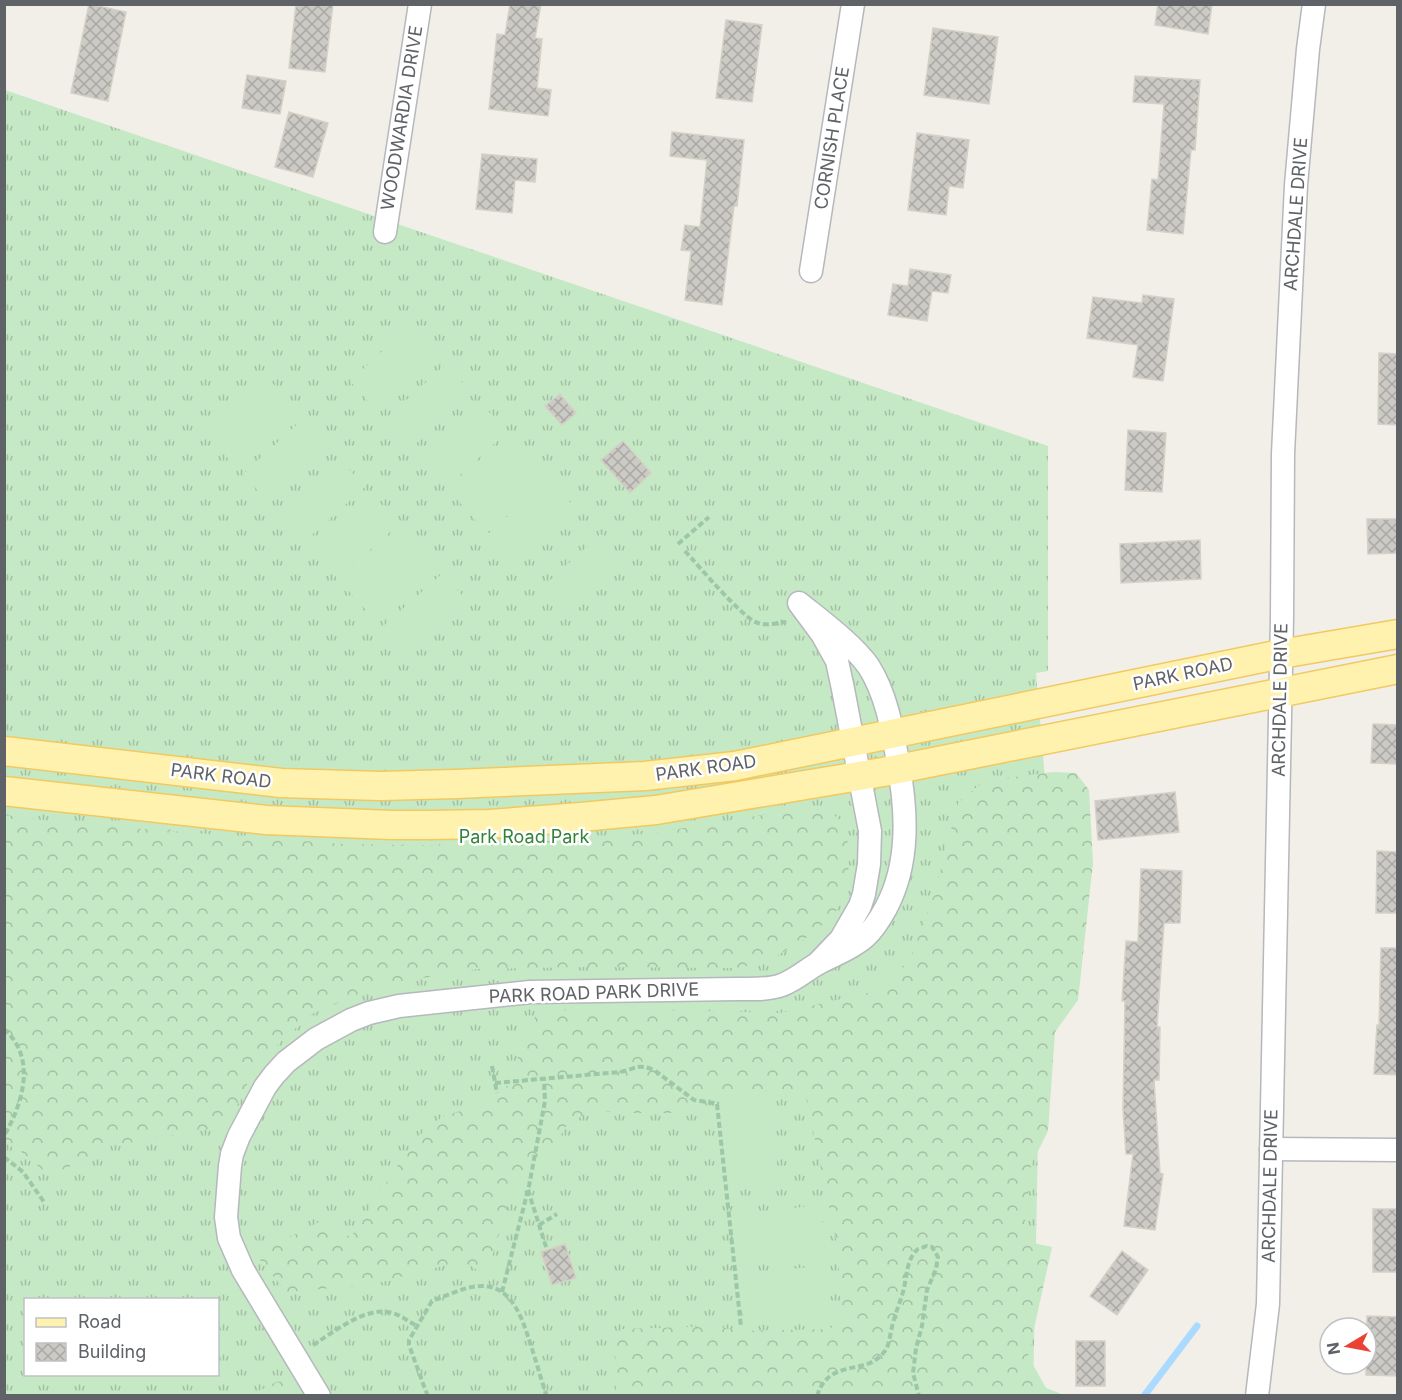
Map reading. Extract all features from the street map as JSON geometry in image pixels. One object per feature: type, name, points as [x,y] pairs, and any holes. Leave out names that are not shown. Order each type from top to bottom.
[{"type":"main road","name":"PARK ROAD","points":[[4,751],[281,783],[380,786],[645,776],[735,766],[1281,654],[1398,634]]},
{"type":"main road","name":"PARK ROAD","points":[[4,791],[266,820],[392,825],[490,824],[656,810],[899,769],[1398,669]]},
{"type":"street","name":"WOODWARDIA DRIVE","points":[[384,232],[420,4]]},
{"type":"street","name":"CORNISH PLACE","points":[[811,271],[853,4]]},
{"type":"street","name":"ARCHDALE DRIVE","points":[[1257,1395],[1268,1304],[1283,454],[1296,185],[1314,4]]},
{"type":"street","name":"PARK ROAD PARK DRIVE","points":[[319,1395],[238,1260],[226,1217],[232,1154],[265,1087],[286,1062],[316,1039],[351,1020],[399,1006],[530,992],[737,989],[781,985],[816,964],[850,948],[873,930],[880,919],[891,899],[898,879],[905,841],[899,769],[884,698],[876,679],[863,659],[799,603],[822,634],[837,661],[868,816],[871,845],[864,894],[855,916],[841,939],[816,964]]},
{"type":"street","points":[[1271,1149],[1398,1150]]},
{"type":"path","points":[[678,544],[709,517]]},
{"type":"path","points":[[685,551],[747,617],[755,622],[790,624]]},
{"type":"path","points":[[4,1029],[21,1052],[24,1081],[23,1094],[4,1136]]},
{"type":"path","points":[[492,1065],[497,1093]]},
{"type":"path","points":[[495,1083],[620,1072],[646,1066],[694,1100],[718,1104],[741,1327]]},
{"type":"path","points":[[502,1292],[528,1189],[545,1101],[544,1078]]},
{"type":"path","points":[[4,1157],[23,1172],[44,1202]]},
{"type":"path","points":[[528,1189],[547,1250]]},
{"type":"path","points":[[539,1225],[557,1214]]},
{"type":"path","points":[[817,1395],[830,1374],[875,1361],[882,1356],[888,1345],[904,1290],[909,1263],[918,1249],[927,1246],[932,1247],[938,1257],[936,1269],[927,1290],[916,1348],[913,1373],[919,1395]]},
{"type":"path","points":[[428,1395],[409,1340],[432,1301],[480,1286],[502,1292],[514,1304],[523,1320],[546,1394],[544,1395]]},
{"type":"path","points":[[337,1330],[361,1316],[383,1311],[392,1313],[417,1326]]},
{"type":"green space","name":"Park Road Park","points":[[5,90],[1048,446],[1048,671],[1036,673],[1045,779],[1033,1395],[5,1396]]},
{"type":"green space","points":[[411,325],[438,355],[376,410],[350,381]]},
{"type":"green space","points":[[446,364],[472,393],[411,448],[385,419]]},
{"type":"green space","points":[[270,380],[296,410],[234,465],[208,436]]},
{"type":"green space","points":[[481,403],[507,432],[446,488],[420,458]]},
{"type":"green space","points":[[304,418],[330,448],[269,503],[243,474]]},
{"type":"green space","points":[[515,441],[541,470],[480,525],[454,496]]},
{"type":"green space","points":[[339,458],[365,487],[304,542],[278,513]]},
{"type":"green space","points":[[549,479],[575,508],[514,563],[488,534]]},
{"type":"green space","points":[[373,495],[399,524],[338,579],[312,550]]},
{"type":"green space","points":[[407,533],[434,562],[372,617],[346,588]]},
{"type":"green space","points":[[601,534],[627,564],[566,619],[539,590]]},
{"type":"green space","points":[[443,573],[468,602],[407,657],[381,628]]},
{"type":"green space","points":[[1053,772],[1076,773],[1089,790],[1093,863],[1078,1000],[1055,1032],[1048,1131],[1031,1165],[1023,1241],[1052,1247],[1028,1356],[1046,1388],[1064,1395],[616,1395],[615,1341],[622,1329],[716,1326],[739,1331],[830,1329],[841,1318],[838,1249],[805,1093],[775,1090],[713,1095],[671,1113],[592,1110],[567,1125],[540,1169],[511,1195],[492,1257],[479,1271],[462,1261],[370,1285],[286,1292],[256,1255],[319,1222],[340,1238],[352,1235],[415,1139],[442,1117],[481,1104],[507,1089],[524,1034],[539,1011],[620,1009],[780,1013],[867,993],[908,964],[934,895],[958,803],[984,781]]},
{"type":"green space","points":[[799,809],[830,812],[844,823],[849,849],[848,883],[837,910],[813,934],[773,958],[740,968],[477,969],[404,981],[352,997],[312,1014],[281,1041],[252,1074],[229,1123],[214,1128],[105,1147],[65,1169],[45,1172],[23,1153],[5,1144],[4,1060],[8,1053],[4,1049],[5,815],[64,823],[344,844],[457,846],[654,833]]},
{"type":"green space","points":[[770,1093],[779,1183],[727,1189],[718,1098]]},
{"type":"green space","points":[[820,1205],[826,1256],[737,1267],[731,1215]]},
{"type":"green space","points":[[827,1265],[833,1317],[744,1327],[738,1275]]},
{"type":"green space","points":[[291,1380],[300,1387],[304,1395],[251,1395],[276,1382]]},
{"type":"building","points":[[89,4],[126,12],[108,101],[71,93]]},
{"type":"building","points":[[296,4],[333,4],[325,72],[289,68]]},
{"type":"building","points":[[510,4],[541,4],[535,38],[542,39],[537,88],[551,90],[548,116],[489,109],[497,34],[505,35]]},
{"type":"building","points":[[1158,4],[1212,4],[1208,34],[1155,25]]},
{"type":"building","points":[[726,20],[762,25],[752,102],[716,98]]},
{"type":"building","points":[[933,28],[998,37],[989,104],[924,95]]},
{"type":"building","points":[[247,75],[286,81],[280,114],[242,108]]},
{"type":"building","points":[[1135,76],[1200,80],[1195,150],[1191,150],[1183,234],[1147,230],[1152,179],[1158,180],[1164,104],[1133,102]]},
{"type":"building","points":[[289,112],[328,123],[313,177],[275,167]]},
{"type":"building","points":[[672,132],[744,140],[722,305],[685,300],[691,251],[681,250],[685,225],[700,227],[707,160],[670,156]]},
{"type":"building","points":[[917,133],[969,140],[963,188],[949,186],[946,215],[908,210]]},
{"type":"building","points":[[482,154],[537,159],[535,182],[515,180],[512,213],[476,209]]},
{"type":"building","points":[[910,269],[951,275],[948,293],[932,291],[927,321],[888,315],[893,284],[908,286]]},
{"type":"building","points":[[1143,295],[1174,299],[1163,381],[1133,377],[1138,345],[1087,338],[1093,297],[1142,303]]},
{"type":"building","points":[[1379,353],[1398,354],[1398,425],[1378,424]]},
{"type":"building","points":[[560,394],[576,413],[562,425],[545,406]]},
{"type":"building","points":[[1128,430],[1166,433],[1162,492],[1125,490]]},
{"type":"building","points":[[623,441],[651,473],[630,493],[601,460]]},
{"type":"building","points":[[1367,519],[1398,519],[1398,553],[1368,554]]},
{"type":"building","points":[[1200,540],[1201,579],[1121,583],[1120,544]]},
{"type":"building","points":[[1373,724],[1398,725],[1398,764],[1371,763]]},
{"type":"building","points":[[1175,792],[1179,832],[1098,840],[1095,801]]},
{"type":"building","points":[[1377,851],[1398,852],[1398,913],[1376,913]]},
{"type":"building","points":[[1141,869],[1182,871],[1180,923],[1164,923],[1157,1027],[1160,1027],[1159,1080],[1154,1080],[1160,1173],[1163,1174],[1155,1230],[1124,1226],[1133,1154],[1126,1154],[1123,1109],[1125,1001],[1122,1001],[1126,941],[1138,942]]},
{"type":"building","points":[[1381,948],[1398,948],[1398,1075],[1374,1074],[1377,1025],[1379,1025]]},
{"type":"building","points":[[1373,1209],[1398,1209],[1398,1272],[1373,1272]]},
{"type":"building","points":[[565,1244],[576,1278],[552,1285],[541,1252]]},
{"type":"building","points":[[1122,1251],[1148,1270],[1117,1315],[1090,1296]]},
{"type":"building","points":[[1378,1316],[1398,1317],[1398,1376],[1378,1375]]},
{"type":"building","points":[[1076,1341],[1105,1341],[1105,1386],[1076,1386]]},
{"type":"waterway","points":[[1144,1396],[1197,1326]]}]
